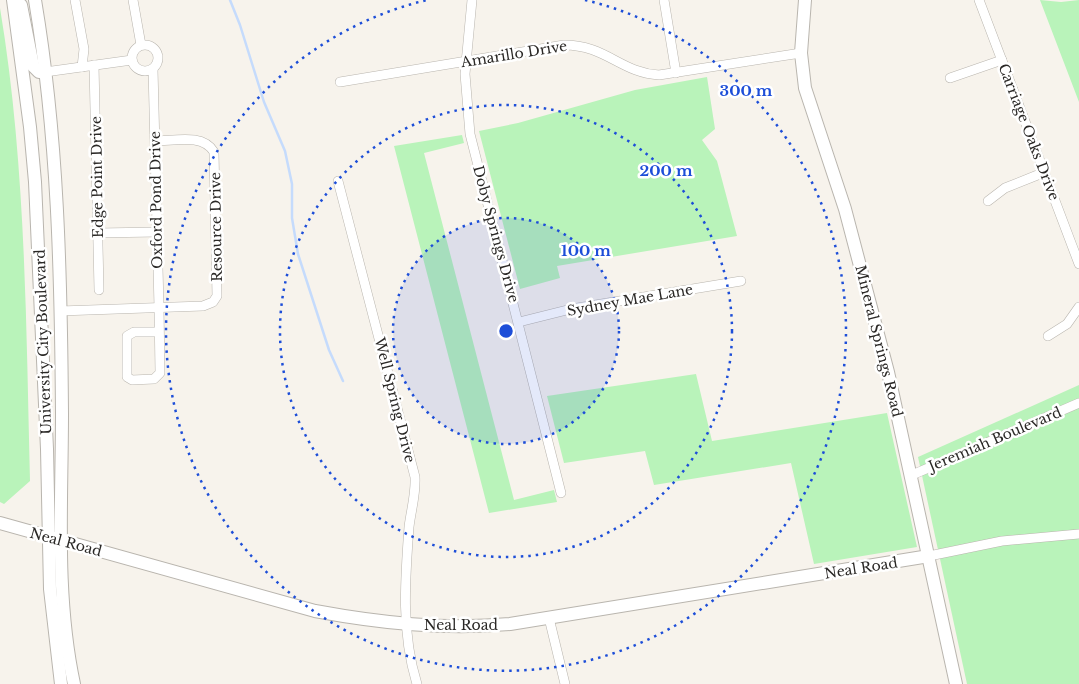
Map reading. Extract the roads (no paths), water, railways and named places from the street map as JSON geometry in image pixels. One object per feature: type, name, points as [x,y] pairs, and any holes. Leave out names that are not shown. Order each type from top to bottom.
[{"type":"street","name":"University City Boulevard","points":[[12,0],[30,127],[38,226],[48,537],[52,615],[61,684]]},
{"type":"street","points":[[20,0],[33,66],[39,72],[132,60]]},
{"type":"street","name":"University City Boulevard","points":[[35,0],[45,72],[55,183],[60,311],[62,602],[74,684]]},
{"type":"street","points":[[75,0],[84,49],[82,67]]},
{"type":"street","points":[[133,0],[141,44],[134,50],[132,60],[138,69],[144,71],[153,69]]},
{"type":"street","name":"Doby Springs Drive","points":[[472,0],[465,94],[470,134],[561,493]]},
{"type":"street","points":[[664,0],[676,73]]},
{"type":"street","name":"Mineral Springs Road","points":[[805,0],[801,53],[807,93],[859,260],[912,475],[956,684]]},
{"type":"street","name":"Carriage Oaks Drive","points":[[979,0],[1079,264]]},
{"type":"street","name":"Oxford Pond Drive","points":[[141,44],[150,45],[157,50],[159,59],[153,69],[159,307],[159,332],[159,377],[132,380],[127,377],[127,336],[134,332],[159,332]]},
{"type":"street","name":"Amarillo Drive","points":[[340,82],[564,45],[577,45],[602,52],[637,72],[659,75],[801,53]]},
{"type":"street","points":[[950,78],[1002,60]]},
{"type":"street","name":"Edge Point Drive","points":[[94,65],[99,290]]},
{"type":"street","name":"Resource Drive","points":[[60,311],[203,306],[213,302],[217,291],[214,152],[209,143],[202,140],[155,141]]},
{"type":"street","points":[[988,202],[1005,188],[1045,172]]},
{"type":"street","name":"Well Spring Drive","points":[[338,181],[415,477],[415,494],[408,544],[405,624],[406,640],[417,684]]},
{"type":"street","points":[[98,233],[157,232]]},
{"type":"street","name":"Sydney Mae Lane","points":[[519,322],[570,309],[741,281]]},
{"type":"street","points":[[1048,336],[1067,324],[1079,307]]},
{"type":"street","name":"Jeremiah Boulevard","points":[[912,475],[1079,403]]},
{"type":"street","name":"Neal Road","points":[[0,523],[315,611],[405,624],[471,627],[549,618],[929,556]]},
{"type":"street","points":[[929,556],[1002,541],[1079,534]]},
{"type":"street","points":[[549,618],[564,684]]},
{"type":"waterway","points":[[230,0],[240,25],[264,102],[285,151],[292,184],[292,218],[298,254],[329,350],[343,381]]}]
